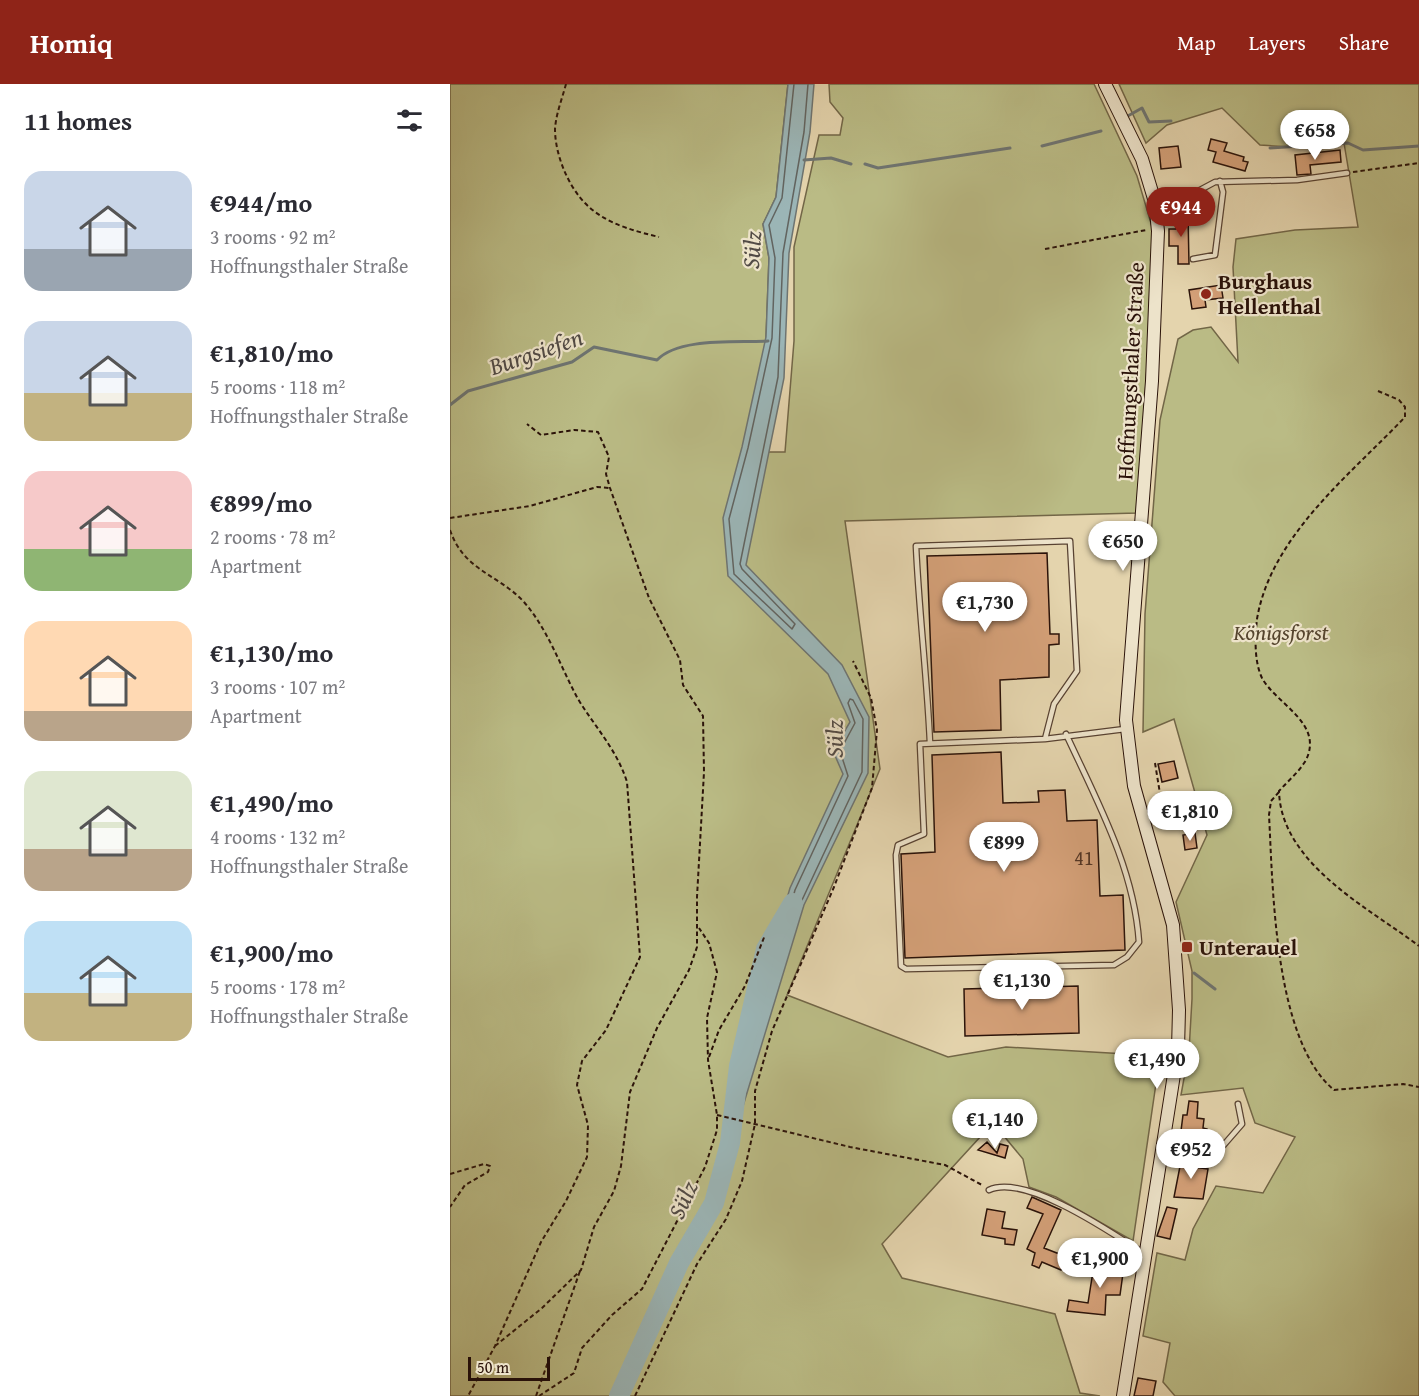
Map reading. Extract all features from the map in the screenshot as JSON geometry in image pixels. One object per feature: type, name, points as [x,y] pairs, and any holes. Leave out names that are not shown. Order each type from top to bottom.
[{"type":"main road","name":"Hoffnungsthaler Straße","points":[[1105,84],[1142,159],[1155,202],[1158,228],[1158,278],[1152,381],[1127,728],[1134,786],[1173,925],[1179,991],[1178,1049],[1123,1396]]},
{"type":"lane","points":[[1155,202],[1185,198],[1220,181],[1298,180],[1347,173]]},
{"type":"lane","points":[[1192,259],[1215,255],[1223,192],[1220,181]]},
{"type":"lane","points":[[930,743],[926,664],[919,614],[916,546],[1070,541],[1077,671],[1054,704],[1045,739]]},
{"type":"lane","points":[[1066,734],[1115,840],[1137,918],[1139,942],[1127,957],[1114,965],[906,969],[901,966],[896,855],[898,845],[924,834],[920,744],[1045,739],[1066,734],[1127,728]]},
{"type":"lane","points":[[1163,1147],[1215,1155],[1242,1124],[1239,1104]]},
{"type":"lane","points":[[989,1190],[996,1186],[1016,1188],[1054,1200],[1146,1254]]},
{"type":"path","points":[[567,84],[555,130],[559,158],[572,188],[587,208],[638,232],[658,237]]},
{"type":"path","points":[[1347,173],[1419,163]]},
{"type":"path","points":[[1045,249],[1158,228]]},
{"type":"path","points":[[1378,391],[1399,400],[1405,407],[1405,417],[1294,534],[1275,564],[1261,602],[1256,637],[1259,670],[1269,688],[1304,724],[1310,743],[1306,759],[1300,770],[1270,801],[1269,814],[1275,910],[1287,996],[1304,1053],[1320,1079],[1334,1090],[1403,1084],[1419,1087]]},
{"type":"path","points":[[527,424],[541,435],[574,430],[598,432],[609,457],[606,474],[610,488],[649,598],[680,660],[683,685],[703,716],[704,772],[697,897],[699,928],[697,947],[689,970],[657,1028],[630,1092],[621,1166],[614,1191],[594,1227],[538,1396]]},
{"type":"path","points":[[450,518],[530,506],[597,487],[610,488]]},
{"type":"path","points":[[450,530],[454,542],[478,570],[506,586],[536,618],[578,699],[621,764],[627,789],[640,957],[606,1030],[582,1061],[577,1085],[588,1125],[587,1157],[527,1272],[495,1346],[468,1396]]},
{"type":"path","points":[[634,1396],[697,1264],[726,1219],[742,1181],[755,1124],[755,1091],[772,1031],[834,886],[872,788],[878,730],[871,698],[853,661]]},
{"type":"path","points":[[1148,840],[1163,812],[1155,763]]},
{"type":"path","points":[[1280,791],[1282,812],[1312,865],[1346,896],[1419,946]]},
{"type":"path","points":[[538,1396],[574,1373],[582,1348],[612,1315],[642,1289],[705,1167],[717,1130],[717,1115],[708,1060],[707,1018],[717,972],[709,943],[699,928]]},
{"type":"path","points":[[708,1060],[719,1030],[745,986],[765,935]]},
{"type":"path","points":[[717,1115],[850,1147],[945,1165],[989,1190]]},
{"type":"path","points":[[450,1174],[484,1164],[490,1166],[488,1172],[465,1185],[450,1207]]},
{"type":"path","points":[[495,1346],[542,1308],[581,1270]]},
{"type":"green space","points":[[450,84],[788,84],[776,197],[763,224],[769,258],[766,337],[768,452],[785,452],[794,341],[794,247],[819,135],[840,135],[843,118],[830,102],[829,84],[1094,84],[1137,176],[1153,230],[1153,281],[1137,513],[845,521],[880,769],[787,995],[948,1057],[1006,1047],[1160,1056],[1133,1241],[1056,1197],[1029,1187],[1023,1159],[993,1123],[882,1244],[902,1278],[1055,1314],[1080,1393],[1100,1396],[450,1396]]},
{"type":"green space","name":"Königsforst","points":[[1119,84],[1419,84],[1419,1396],[1175,1396],[1163,1382],[1170,1343],[1143,1336],[1157,1253],[1185,1260],[1193,1229],[1216,1186],[1263,1193],[1295,1137],[1255,1123],[1243,1088],[1181,1095],[1189,1051],[1192,971],[1176,902],[1207,835],[1174,719],[1143,732],[1145,614],[1160,420],[1178,339],[1193,330],[1211,327],[1238,362],[1233,267],[1236,239],[1295,230],[1358,227],[1344,143],[1306,148],[1260,145],[1222,108],[1167,125],[1146,143]]},
{"type":"water","points":[[788,84],[814,84],[810,132],[789,253],[784,378],[746,565],[842,665],[869,717],[868,773],[804,905],[740,1116],[725,1112],[790,888],[843,774],[833,751],[850,722],[828,674],[728,576],[723,518],[742,447],[766,337],[769,258],[763,224],[776,197]]},
{"type":"building","points":[[1211,139],[1227,143],[1224,151],[1244,157],[1243,161],[1248,162],[1245,171],[1213,162],[1216,152],[1208,150]]},
{"type":"building","points":[[1178,146],[1181,167],[1161,169],[1159,148]]},
{"type":"building","points":[[1340,150],[1341,162],[1310,165],[1311,174],[1297,175],[1295,155]]},
{"type":"building","points":[[1176,214],[1188,214],[1189,264],[1178,264],[1178,246],[1169,246],[1169,229],[1176,229]]},
{"type":"building","name":"Burghaus Hellenthal","points":[[1221,285],[1223,298],[1205,300],[1206,307],[1192,309],[1189,290]]},
{"type":"building","points":[[1047,553],[1050,634],[1059,634],[1059,644],[1049,645],[1049,677],[1000,680],[1001,730],[934,732],[927,556]]},
{"type":"building","points":[[1001,752],[1003,803],[1039,802],[1038,791],[1065,790],[1067,821],[1097,820],[1100,896],[1123,895],[1125,950],[905,958],[901,854],[935,852],[932,755]]},
{"type":"building","points":[[1174,761],[1178,778],[1162,782],[1158,764]]},
{"type":"building","points":[[1195,833],[1197,848],[1185,850],[1183,835]]},
{"type":"building","points":[[1078,986],[1079,1033],[965,1036],[964,989]]},
{"type":"building","points":[[1189,1101],[1198,1102],[1197,1118],[1204,1119],[1203,1128],[1207,1129],[1204,1147],[1188,1146],[1189,1133],[1181,1131],[1183,1115],[1187,1115]]},
{"type":"building","points":[[987,1142],[997,1153],[1000,1144],[1008,1146],[1005,1158],[978,1150]]},
{"type":"building","points":[[1182,1156],[1196,1157],[1194,1167],[1208,1169],[1203,1199],[1174,1197]]},
{"type":"building","points":[[1032,1197],[1061,1210],[1044,1248],[1067,1257],[1061,1270],[1042,1262],[1039,1268],[1032,1265],[1035,1253],[1027,1249],[1043,1214],[1027,1208]]},
{"type":"building","points":[[1167,1207],[1177,1209],[1170,1239],[1157,1236]]},
{"type":"building","points":[[987,1209],[1005,1212],[1002,1228],[1017,1230],[1014,1245],[1005,1244],[1005,1239],[982,1235]]},
{"type":"building","points":[[1104,1263],[1124,1266],[1120,1295],[1106,1295],[1105,1315],[1067,1311],[1069,1300],[1088,1303],[1094,1265],[1104,1266]]},
{"type":"building","points":[[1138,1378],[1156,1381],[1153,1396],[1134,1396]]},
{"type":"waterway","points":[[1126,117],[1142,108],[1149,122],[1171,121]]},
{"type":"waterway","points":[[1042,146],[1101,131]]},
{"type":"waterway","points":[[1270,148],[1348,143],[1363,150],[1419,146]]},
{"type":"waterway","points":[[865,164],[878,168],[1010,148]]},
{"type":"waterway","points":[[804,160],[831,158],[851,164]]},
{"type":"waterway","name":"Burgsiefen","points":[[450,405],[468,391],[572,362],[594,347],[657,360],[667,353],[694,344],[768,341]]},
{"type":"waterway","name":"Sülz","points":[[619,1396],[679,1263],[714,1203],[730,1143],[739,1066],[766,949],[793,903]]},
{"type":"waterway","points":[[1194,973],[1215,989]]},
{"type":"place","name":"Burghaus Hellenthal","points":[[1206,294]]},
{"type":"place","name":"Unterauel","points":[[1187,947]]}]
